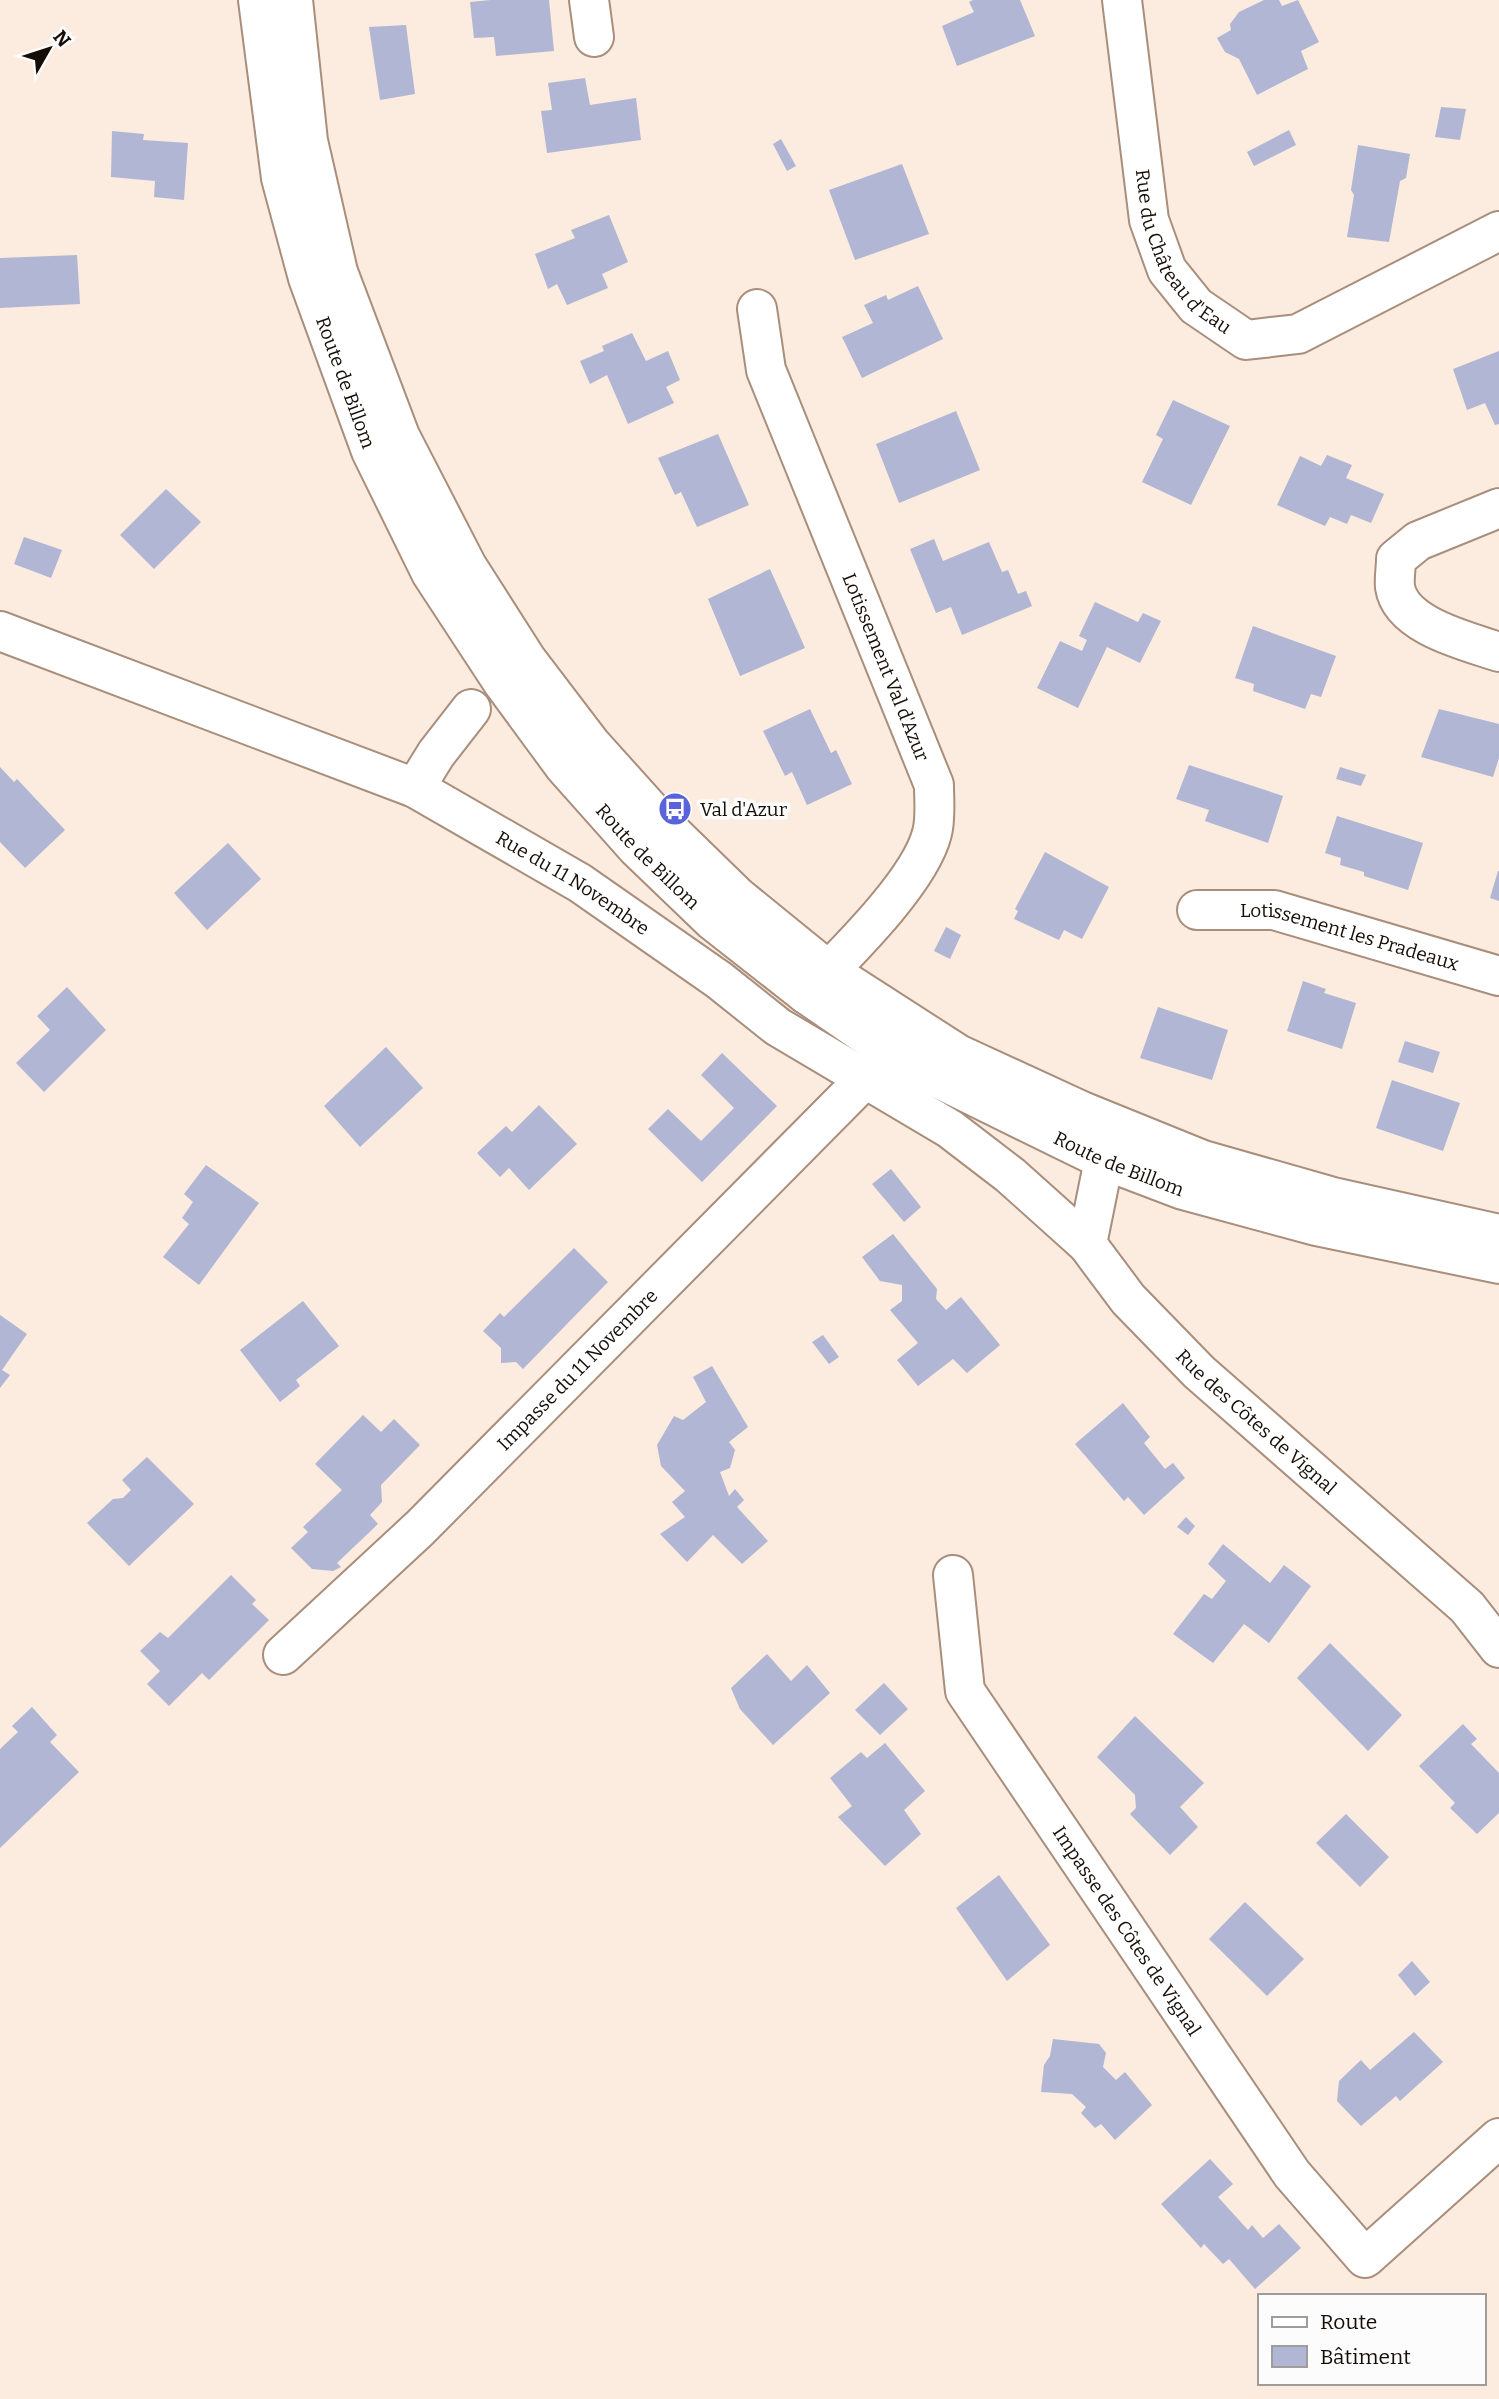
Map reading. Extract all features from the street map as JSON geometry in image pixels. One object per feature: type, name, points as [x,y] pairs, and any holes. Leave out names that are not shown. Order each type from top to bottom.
[{"type":"street","name":"Route de Billom","points":[[258,0],[281,178],[308,278],[371,451],[431,573],[503,683],[564,766],[637,848],[713,920],[817,983],[958,1054],[1082,1111],[1203,1160],[1333,1197],[1499,1234]]},
{"type":"street","name":"Route de Billom","points":[[293,0],[308,141],[338,272],[400,436],[467,566],[527,660],[591,744],[663,824],[738,897],[873,1040],[937,1078],[1104,1160],[1183,1190],[1317,1226],[1499,1264]]},
{"type":"street","points":[[589,0],[594,37]]},
{"type":"street","name":"Rue du Château d'Eau","points":[[1122,0],[1149,220],[1153,233],[1167,270],[1196,306],[1246,340],[1298,334],[1499,231]]},
{"type":"street","name":"Lotissement Val d'Azur","points":[[757,309],[766,370],[934,785],[932,832],[920,864],[876,919],[817,983]]},
{"type":"street","points":[[1499,509],[1418,541],[1396,559],[1395,588],[1407,612],[1435,629],[1499,652]]},
{"type":"street","name":"Rue du 11 Novembre","points":[[0,631],[415,788],[580,883],[719,980],[778,1027],[950,1129],[1010,1175],[1087,1244]]},
{"type":"street","points":[[415,788],[436,754],[471,709]]},
{"type":"street","name":"Lotissement les Pradeaux","points":[[1197,910],[1273,910],[1499,976]]},
{"type":"street","name":"Impasse du 11 Novembre","points":[[283,1655],[420,1528],[864,1079]]},
{"type":"street","points":[[1087,1244],[1104,1160]]},
{"type":"street","name":"Rue des Côtes de Vignal","points":[[1087,1244],[1128,1299],[1199,1372],[1467,1607],[1499,1647]]},
{"type":"street","name":"Impasse des Côtes de Vignal","points":[[953,1575],[965,1691],[1292,2174],[1365,2258],[1499,2138]]},
{"type":"building","points":[[549,0],[554,51],[496,56],[494,37],[474,38],[470,2]]},
{"type":"building","points":[[1020,0],[1035,36],[957,66],[942,26],[974,12],[969,2]]},
{"type":"building","points":[[1264,0],[1279,0],[1282,6],[1298,0],[1319,42],[1301,51],[1308,69],[1257,95],[1239,59],[1225,52],[1217,38],[1231,30],[1230,24],[1239,12]]},
{"type":"building","points":[[406,25],[415,94],[380,100],[369,27]]},
{"type":"building","points":[[585,78],[590,105],[636,98],[641,140],[547,153],[541,111],[552,110],[548,83]]},
{"type":"building","points":[[1441,107],[1466,109],[1460,140],[1435,137]]},
{"type":"building","points":[[1289,130],[1296,145],[1254,166],[1247,152]]},
{"type":"building","points":[[112,131],[144,134],[143,140],[188,143],[184,200],[154,197],[155,181],[111,177]]},
{"type":"building","points":[[781,139],[796,166],[787,171],[773,144]]},
{"type":"building","points":[[1358,145],[1410,154],[1406,178],[1400,181],[1389,242],[1347,237]]},
{"type":"building","points":[[902,164],[929,234],[855,260],[829,190]]},
{"type":"building","points":[[609,215],[628,262],[602,274],[608,288],[567,305],[557,284],[548,289],[535,254],[575,238],[571,230]]},
{"type":"building","points":[[77,255],[80,304],[0,308],[0,258]]},
{"type":"building","points":[[918,286],[943,339],[862,378],[842,337],[873,323],[864,305],[886,295],[888,300]]},
{"type":"building","points":[[632,333],[646,361],[668,351],[680,380],[666,387],[674,403],[628,424],[607,375],[590,384],[580,361],[604,351],[602,346]]},
{"type":"building","points":[[1499,351],[1499,424],[1495,425],[1485,403],[1467,410],[1453,369]]},
{"type":"building","points":[[1173,400],[1230,426],[1191,505],[1142,482],[1163,439],[1156,435]]},
{"type":"building","points":[[956,411],[980,470],[899,503],[876,444]]},
{"type":"building","points":[[718,434],[749,505],[697,527],[681,492],[675,495],[658,458]]},
{"type":"building","points":[[1327,455],[1352,465],[1346,478],[1384,494],[1371,523],[1351,515],[1347,524],[1330,517],[1325,526],[1277,505],[1300,456],[1321,466]]},
{"type":"building","points":[[166,489],[201,522],[154,569],[120,535]]},
{"type":"building","points":[[24,537],[62,550],[51,578],[14,564]]},
{"type":"building","points":[[934,539],[943,561],[989,542],[1002,572],[1008,570],[1018,594],[1026,591],[1032,606],[962,635],[951,607],[936,613],[910,549]]},
{"type":"building","points":[[770,569],[805,648],[740,676],[708,599]]},
{"type":"building","points":[[1095,602],[1138,622],[1143,613],[1161,621],[1140,663],[1107,647],[1078,708],[1037,688],[1060,641],[1082,651],[1087,640],[1079,636]]},
{"type":"building","points":[[1253,626],[1336,656],[1321,697],[1311,694],[1305,709],[1253,691],[1254,684],[1235,678]]},
{"type":"building","points":[[810,709],[831,753],[836,750],[852,784],[807,805],[792,772],[785,776],[763,731]]},
{"type":"building","points":[[1439,709],[1499,724],[1499,758],[1493,777],[1421,757]]},
{"type":"building","points":[[1189,765],[1283,796],[1268,843],[1205,821],[1209,810],[1176,799]]},
{"type":"building","points":[[0,767],[14,782],[17,779],[65,830],[25,868],[0,842]]},
{"type":"building","points":[[1340,767],[1366,775],[1361,786],[1336,779]]},
{"type":"building","points":[[1337,816],[1423,843],[1408,890],[1364,876],[1364,872],[1340,865],[1341,858],[1325,853]]},
{"type":"building","points":[[228,843],[261,879],[207,930],[174,893]]},
{"type":"building","points":[[1045,852],[1109,887],[1082,939],[1064,930],[1059,940],[1014,919],[1018,911],[1015,909]]},
{"type":"building","points":[[1499,871],[1499,901],[1490,898]]},
{"type":"building","points":[[946,927],[961,935],[950,959],[934,951]]},
{"type":"building","points":[[1303,981],[1326,989],[1324,993],[1356,1003],[1342,1049],[1287,1031]]},
{"type":"building","points":[[67,987],[106,1030],[44,1092],[16,1063],[50,1030],[37,1016]]},
{"type":"building","points":[[1158,1007],[1228,1030],[1212,1080],[1140,1058]]},
{"type":"building","points":[[1405,1041],[1440,1052],[1433,1073],[1398,1062]]},
{"type":"building","points":[[386,1047],[423,1088],[360,1147],[324,1106]]},
{"type":"building","points":[[722,1053],[777,1106],[702,1182],[648,1129],[668,1109],[701,1141],[734,1108],[701,1075]]},
{"type":"building","points":[[1392,1080],[1460,1103],[1443,1151],[1376,1128]]},
{"type":"building","points":[[539,1105],[577,1144],[529,1190],[509,1168],[500,1177],[477,1153],[506,1126],[512,1132]]},
{"type":"building","points":[[206,1165],[259,1203],[199,1285],[163,1257],[189,1224],[182,1218],[193,1202],[184,1194]]},
{"type":"building","points":[[891,1169],[921,1207],[904,1222],[872,1184]]},
{"type":"building","points":[[893,1234],[937,1289],[936,1299],[946,1310],[961,1297],[1000,1345],[967,1373],[953,1359],[918,1386],[897,1360],[918,1343],[890,1310],[902,1301],[902,1285],[880,1281],[862,1257]]},
{"type":"building","points":[[574,1248],[608,1282],[523,1369],[516,1362],[501,1363],[501,1348],[483,1331],[500,1313],[504,1317]]},
{"type":"building","points":[[303,1301],[339,1346],[296,1380],[300,1386],[280,1402],[240,1350]]},
{"type":"building","points":[[0,1315],[27,1334],[2,1370],[10,1375],[0,1388]]},
{"type":"building","points":[[823,1335],[839,1357],[829,1364],[812,1342]]},
{"type":"building","points":[[712,1366],[748,1427],[729,1442],[735,1450],[730,1468],[720,1472],[729,1496],[735,1489],[744,1500],[737,1507],[768,1541],[742,1564],[713,1535],[687,1562],[660,1534],[685,1517],[672,1502],[685,1491],[661,1466],[657,1445],[674,1416],[683,1420],[706,1402],[693,1377]]},
{"type":"building","points":[[1123,1403],[1150,1437],[1144,1443],[1165,1469],[1173,1463],[1185,1478],[1144,1515],[1128,1497],[1124,1501],[1075,1444]]},
{"type":"building","points":[[363,1415],[381,1432],[394,1419],[420,1445],[381,1485],[382,1502],[370,1515],[378,1524],[337,1563],[341,1567],[333,1571],[312,1569],[291,1548],[308,1532],[303,1527],[342,1490],[315,1464]]},
{"type":"building","points":[[147,1457],[194,1504],[129,1566],[87,1523],[113,1499],[123,1498],[131,1490],[122,1480]]},
{"type":"building","points":[[1186,1517],[1195,1526],[1188,1535],[1177,1527]]},
{"type":"building","points":[[1223,1544],[1270,1583],[1284,1565],[1311,1586],[1269,1643],[1244,1624],[1213,1663],[1173,1634],[1204,1594],[1212,1599],[1226,1581],[1208,1564]]},
{"type":"building","points":[[231,1575],[256,1600],[252,1604],[269,1620],[209,1680],[202,1673],[169,1706],[147,1684],[160,1671],[140,1651],[160,1632],[168,1638]]},
{"type":"building","points":[[1330,1643],[1402,1715],[1368,1751],[1297,1678]]},
{"type":"building","points":[[767,1654],[791,1681],[807,1665],[830,1693],[773,1745],[740,1709],[731,1688]]},
{"type":"building","points":[[884,1683],[908,1709],[880,1735],[855,1710]]},
{"type":"building","points":[[32,1707],[57,1735],[50,1742],[79,1772],[0,1848],[0,1749],[18,1732],[12,1726]]},
{"type":"building","points":[[1135,1716],[1204,1783],[1180,1807],[1198,1827],[1170,1855],[1130,1814],[1136,1808],[1135,1795],[1097,1757]]},
{"type":"building","points":[[1463,1724],[1477,1739],[1471,1744],[1499,1773],[1499,1813],[1477,1834],[1450,1808],[1455,1803],[1419,1766]]},
{"type":"building","points":[[885,1743],[925,1791],[904,1810],[921,1834],[885,1866],[838,1817],[852,1806],[830,1778],[861,1752],[867,1758]]},
{"type":"building","points":[[1346,1814],[1389,1857],[1360,1887],[1316,1843]]},
{"type":"building","points":[[999,1875],[1050,1945],[1007,1981],[956,1908]]},
{"type":"building","points":[[1245,1902],[1304,1959],[1267,1996],[1209,1939]]},
{"type":"building","points":[[1412,1961],[1430,1982],[1415,1996],[1398,1975]]},
{"type":"building","points":[[1414,2032],[1443,2062],[1400,2101],[1396,2096],[1361,2126],[1337,2101],[1339,2081],[1361,2060],[1370,2070]]},
{"type":"building","points":[[1053,2039],[1099,2044],[1106,2053],[1103,2067],[1116,2080],[1125,2072],[1152,2105],[1115,2140],[1101,2124],[1095,2128],[1081,2113],[1086,2107],[1072,2094],[1041,2092],[1044,2065],[1050,2056]]},
{"type":"building","points":[[1210,2159],[1233,2184],[1218,2197],[1248,2230],[1252,2225],[1263,2238],[1279,2224],[1301,2248],[1255,2289],[1229,2259],[1223,2264],[1204,2244],[1201,2248],[1161,2204]]},
{"type":"place","name":"Val d'Azur","points":[[675,809]]}]
